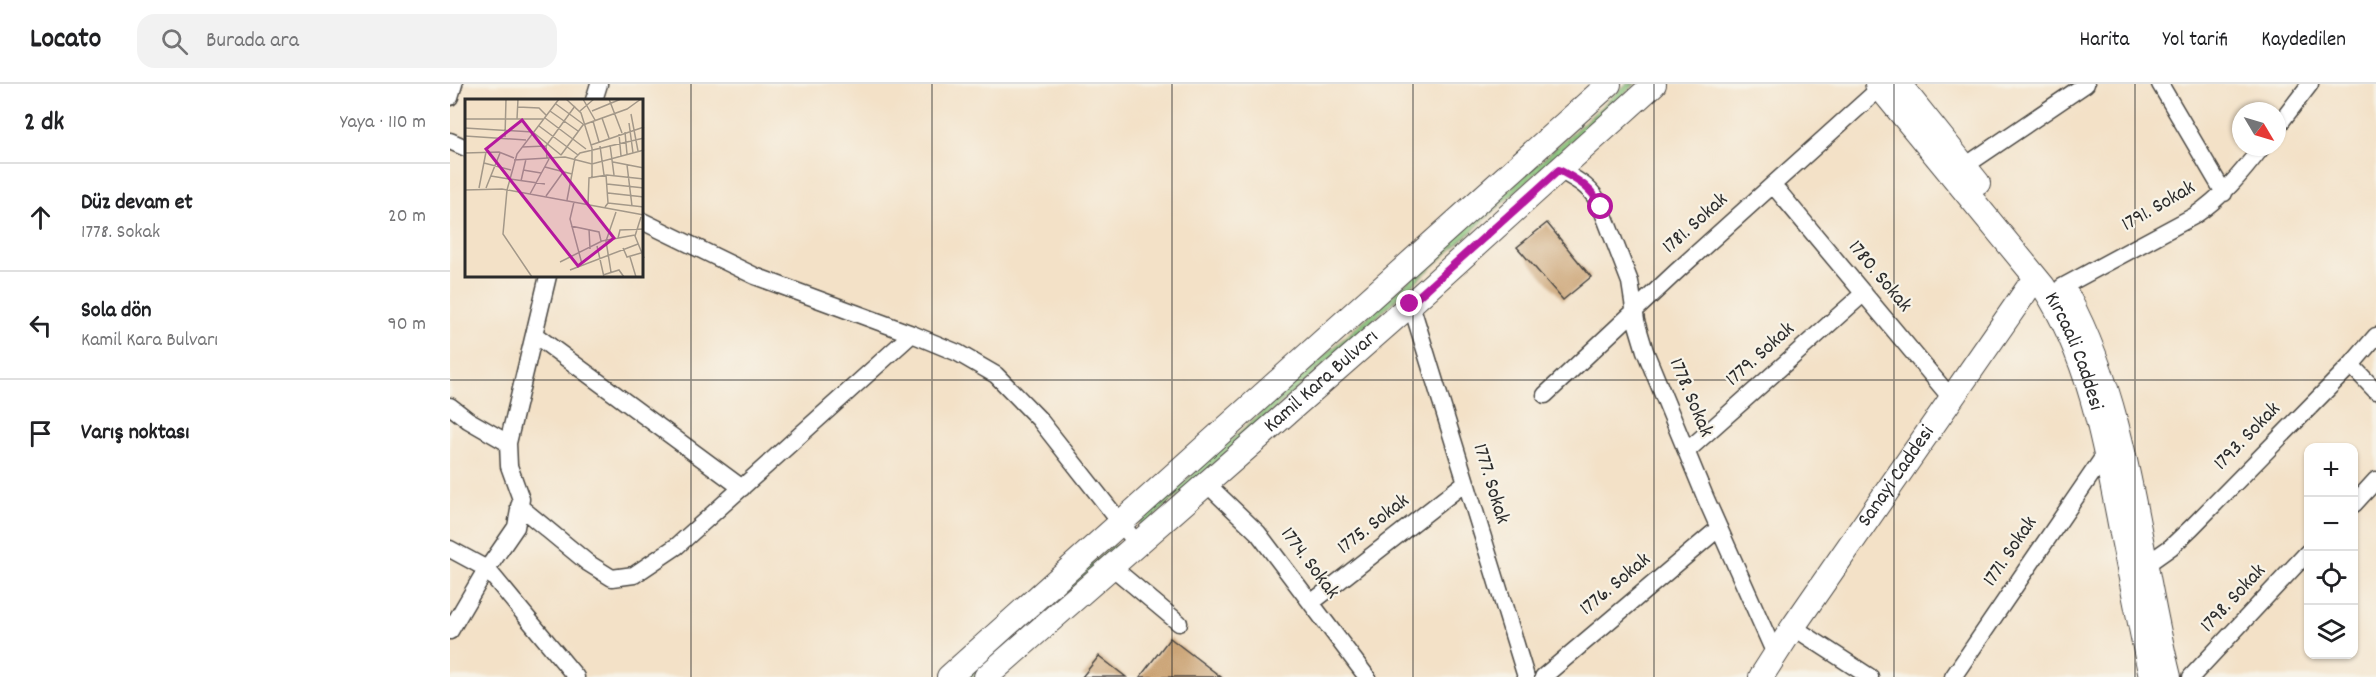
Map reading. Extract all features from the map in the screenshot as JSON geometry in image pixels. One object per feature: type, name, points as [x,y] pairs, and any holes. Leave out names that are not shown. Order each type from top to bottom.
[{"type":"street","points":[[450,97],[454,84]]},
{"type":"street","points":[[594,99],[599,84]]},
{"type":"street","name":"Kamil Kara Bulvarı","points":[[949,677],[1609,84]]},
{"type":"street","name":"Kamil Kara Bulvarı","points":[[996,674],[1112,567],[1410,304],[1654,84]]},
{"type":"street","points":[[1965,165],[2086,84]]},
{"type":"street","points":[[2160,84],[2224,193]]},
{"type":"street","points":[[2286,115],[2310,84]]},
{"type":"street","name":"Kırcaali Caddesi","points":[[1885,85],[1965,165],[2062,287],[2084,329],[2115,417],[2169,677]]},
{"type":"street","name":"Kırcaali Caddesi","points":[[1885,85],[2051,298],[2074,348],[2106,453],[2151,677]]},
{"type":"street","name":"1781. Sokak","points":[[1545,395],[1773,184],[1885,85]]},
{"type":"street","points":[[450,141],[465,148]]},
{"type":"street","name":"1791. Sokak","points":[[2062,287],[2194,216],[2224,193],[2255,156]]},
{"type":"street","name":"1778. Sokak","points":[[1559,170],[1581,182],[1596,197],[1630,282],[1638,332],[1719,528],[1775,654]]},
{"type":"street","name":"1780. Sokak","points":[[1773,184],[1951,398]]},
{"type":"street","points":[[644,222],[755,276],[912,334],[958,353],[996,375],[1039,420],[1138,544]]},
{"type":"street","points":[[450,631],[486,569],[516,527],[521,499],[509,466],[508,444],[548,278]]},
{"type":"street","name":"Sanayi Caddesi","points":[[1761,677],[1793,627],[2035,278]]},
{"type":"street","name":"1779. Sokak","points":[[1688,450],[1864,293]]},
{"type":"street","name":"1777. Sokak","points":[[1410,304],[1526,677]]},
{"type":"street","points":[[519,506],[588,563],[612,578],[634,575],[678,546],[912,334]]},
{"type":"street","points":[[535,335],[742,488]]},
{"type":"street","name":"1793. Sokak","points":[[2146,564],[2171,547],[2192,527],[2351,365],[2376,336]]},
{"type":"street","points":[[2351,365],[2376,391]]},
{"type":"street","points":[[450,406],[468,420],[508,444]]},
{"type":"street","name":"1771. Sokak","points":[[1953,677],[2106,453]]},
{"type":"street","points":[[2358,500],[2376,480]]},
{"type":"street","name":"1775. Sokak","points":[[1311,603],[1466,482]]},
{"type":"street","name":"1774. Sokak","points":[[1207,484],[1258,533],[1363,675]]},
{"type":"street","name":"1776. Sokak","points":[[1543,677],[1719,528]]},
{"type":"street","points":[[450,549],[486,569],[576,677]]},
{"type":"street","name":"1798. Sokak","points":[[2191,677],[2304,556]]},
{"type":"street","points":[[1112,567],[1179,623]]},
{"type":"street","points":[[1793,627],[1870,677]]},
{"type":"green space","points":[[1627,84],[1635,84],[1143,527],[1139,523]]},
{"type":"green space","points":[[1112,546],[1121,546],[972,677],[963,677]]},
{"type":"building","points":[[1547,223],[1591,277],[1563,300],[1517,247]]},
{"type":"building","points":[[1170,638],[1221,677],[1140,677]]},
{"type":"building","points":[[1099,656],[1126,677],[1082,677]]},
{"type":"route","points":[[1410,304],[1559,170],[1587,187],[1601,207]]}]
